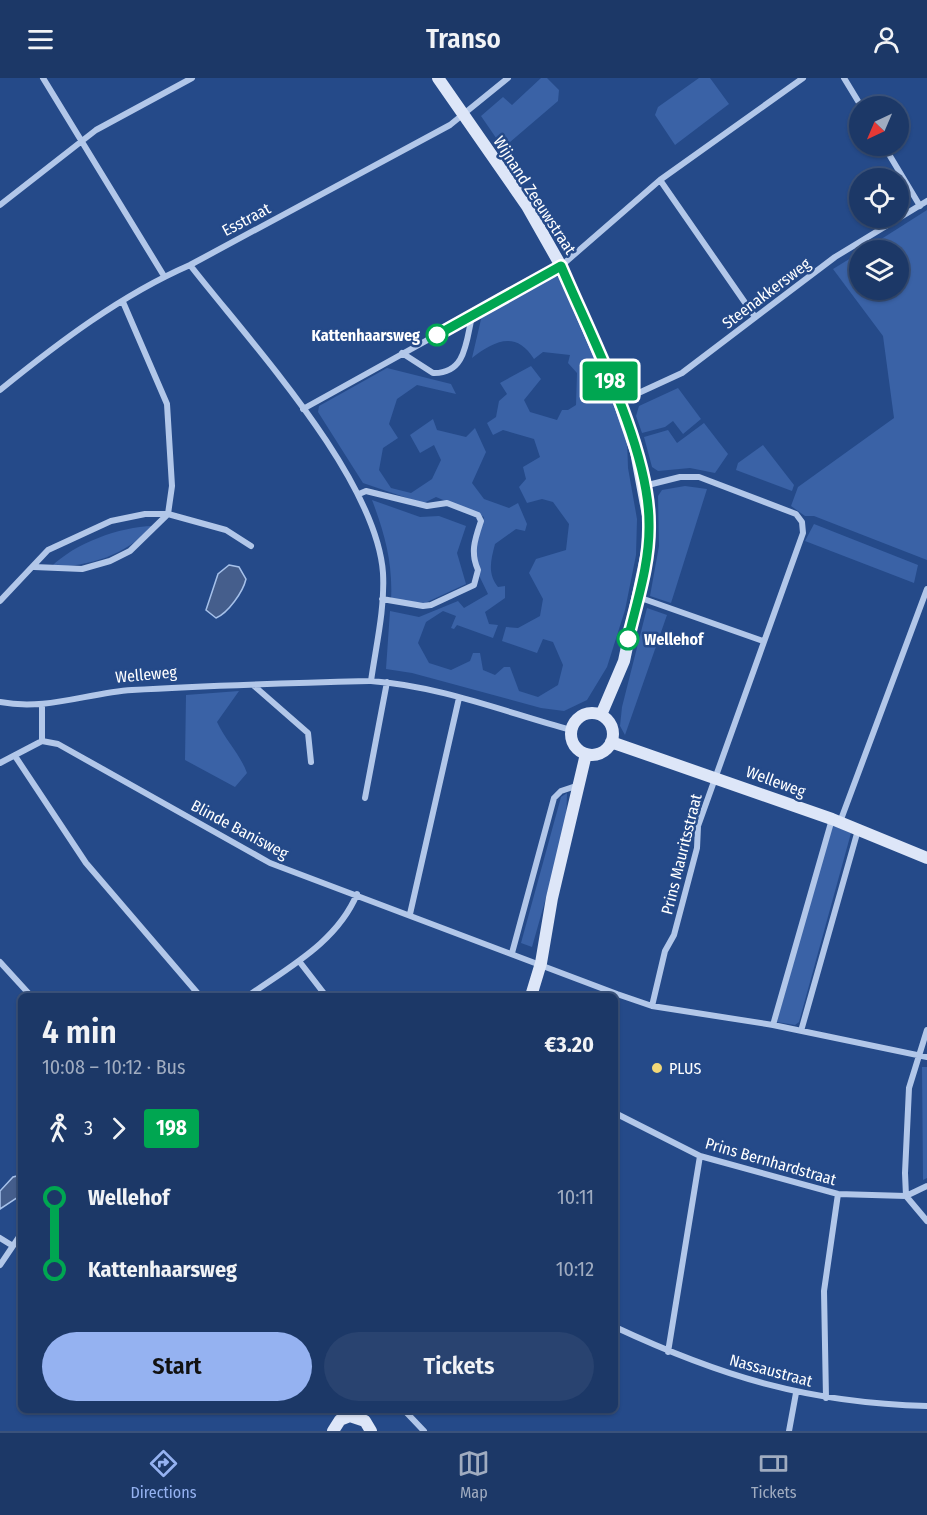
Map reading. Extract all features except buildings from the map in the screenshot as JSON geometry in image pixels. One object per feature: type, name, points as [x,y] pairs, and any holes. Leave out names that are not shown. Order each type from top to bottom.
[{"type":"main road","name":"Wijnand Zeeuwstraat","points":[[438,78],[527,206],[561,266],[619,402],[644,486],[649,521],[648,547],[624,661],[601,715]]},
{"type":"main road","points":[[588,713],[601,715],[611,726],[611,742],[603,751],[586,754],[573,743],[571,730],[582,716],[588,713]]},
{"type":"main road","name":"Welleweg","points":[[611,742],[715,776],[858,829],[927,858]]},
{"type":"main road","points":[[532,993],[541,963],[552,898],[586,754]]},
{"type":"main road","points":[[333,1431],[336,1424],[345,1417],[363,1414],[371,1431]]},
{"type":"street","points":[[43,78],[164,276]]},
{"type":"street","points":[[0,205],[96,130],[192,78]]},
{"type":"street","name":"Esstraat","points":[[0,390],[55,346],[164,276],[189,265],[450,125],[464,116],[508,78]]},
{"type":"street","points":[[303,409],[561,266],[660,180],[803,78]]},
{"type":"street","points":[[844,78],[855,96]]},
{"type":"street","points":[[890,156],[920,206]]},
{"type":"street","points":[[660,180],[755,317]]},
{"type":"street","name":"Steenakkersweg","points":[[619,402],[682,373],[835,258],[927,201]]},
{"type":"street","points":[[189,265],[303,409],[359,494],[377,545],[383,573],[371,681]]},
{"type":"street","points":[[34,567],[82,569],[110,561],[130,551],[168,514],[172,486],[167,404],[123,302]]},
{"type":"street","points":[[402,353],[433,373],[452,370],[462,362],[472,316]]},
{"type":"street","name":"Prins Mauritsstraat","points":[[644,486],[680,477],[699,477],[787,509],[802,522],[803,532],[699,826],[697,848],[674,935],[665,951],[652,1006]]},
{"type":"street","points":[[359,494],[366,491],[427,506],[447,503],[478,514],[481,521],[473,547],[473,560],[478,570],[474,585],[431,605],[423,606],[382,598]]},
{"type":"street","points":[[0,601],[48,550],[111,521],[145,514],[168,514],[226,530],[251,546]]},
{"type":"street","points":[[773,1025],[836,821],[927,589]]},
{"type":"street","points":[[638,597],[763,641]]},
{"type":"street","name":"Welleweg","points":[[42,705],[129,691],[252,684],[371,681],[387,682],[459,698],[571,730]]},
{"type":"street","points":[[365,798],[387,682]]},
{"type":"street","points":[[252,684],[308,734],[311,762]]},
{"type":"street","points":[[410,914],[459,698]]},
{"type":"street","points":[[0,702],[42,705],[42,741],[0,764]]},
{"type":"street","name":"Blinde Banisweg","points":[[42,741],[58,744],[270,863],[541,963],[611,993]]},
{"type":"street","points":[[15,756],[86,863],[197,993]]},
{"type":"street","points":[[512,953],[554,798],[561,791],[580,784]]},
{"type":"street","points":[[801,1031],[858,829]]},
{"type":"street","points":[[252,993],[299,961],[340,926],[357,894]]},
{"type":"street","points":[[299,961],[324,993]]},
{"type":"street","points":[[0,962],[28,993]]},
{"type":"street","name":"Blinde Banisweg","points":[[618,996],[652,1006],[773,1025],[927,1057]]},
{"type":"street","points":[[927,1030],[909,1088],[906,1196],[927,1221]]},
{"type":"street","name":"Prins Bernhardstraat","points":[[618,1115],[700,1156],[838,1194],[906,1196],[927,1186]]},
{"type":"street","points":[[668,1352],[700,1156]]},
{"type":"street","points":[[826,1398],[824,1291],[838,1194]]},
{"type":"street","points":[[0,1238],[13,1246]]},
{"type":"street","points":[[0,1265],[18,1238]]},
{"type":"street","name":"Nassaustraat","points":[[618,1328],[668,1352],[766,1386],[826,1398],[881,1405],[927,1406]]},
{"type":"street","points":[[789,1431],[796,1393]]},
{"type":"street","points":[[407,1413],[424,1431]]},
{"type":"shaded area","points":[[541,78],[547,78],[559,90],[558,101],[503,148],[481,116],[503,97],[512,105]]},
{"type":"shaded area","points":[[699,78],[710,78],[729,104],[675,145],[655,115],[658,107]]},
{"type":"shaded area","points":[[927,210],[927,560],[814,516],[805,516],[791,506],[798,487],[894,418],[883,336],[856,300],[909,300],[909,240],[880,240],[899,228],[909,228],[909,221]]},
{"type":"shaded area","points":[[849,259],[849,290],[833,269]]},
{"type":"shaded area","points":[[550,277],[558,277],[607,384],[627,439],[628,468],[637,519],[636,555],[625,610],[607,667],[587,700],[564,711],[541,708],[412,673],[386,669],[390,611],[419,617],[458,601],[464,608],[488,594],[471,559],[484,517],[436,497],[424,503],[363,483],[318,412],[319,406],[387,368],[451,384],[456,394],[417,385],[397,399],[389,424],[398,438],[383,448],[379,470],[391,488],[411,493],[432,479],[441,460],[434,445],[420,453],[410,435],[433,419],[437,430],[466,437],[475,428],[486,452],[472,483],[484,499],[509,508],[518,503],[527,524],[525,531],[516,529],[495,544],[491,561],[492,577],[498,587],[505,586],[505,598],[485,612],[489,624],[498,625],[493,638],[457,625],[454,629],[451,628],[456,616],[443,611],[426,622],[418,643],[429,663],[451,670],[470,661],[473,653],[480,653],[483,670],[495,675],[504,667],[510,667],[519,691],[538,697],[558,685],[563,665],[553,642],[543,639],[537,653],[502,641],[506,627],[518,628],[540,616],[543,599],[529,573],[536,559],[566,550],[569,524],[553,502],[542,499],[527,503],[519,487],[526,479],[523,467],[540,457],[534,439],[503,430],[493,435],[487,423],[496,417],[499,401],[507,394],[500,383],[531,366],[541,379],[524,400],[530,412],[557,420],[562,410],[568,410],[576,405],[577,373],[568,363],[570,355],[543,352],[534,359],[520,344],[512,341],[497,343],[472,358],[482,315]]},
{"type":"shaded area","points":[[678,388],[701,419],[683,434],[673,421],[665,427],[642,433],[636,416],[639,406]]},
{"type":"shaded area","points":[[704,423],[728,454],[715,473],[690,468],[658,471],[652,467],[644,437],[668,430],[677,443]]},
{"type":"shaded area","points":[[763,445],[794,485],[792,491],[736,470],[738,463]]},
{"type":"shaded area","points":[[685,486],[707,489],[671,603],[650,596],[659,546],[658,496],[662,490]]},
{"type":"shaded area","points":[[372,500],[420,517],[439,516],[466,526],[457,553],[466,584],[425,603],[391,600],[391,574],[387,549]]},
{"type":"shaded area","points":[[814,524],[918,565],[914,583],[805,541]]},
{"type":"shaded area","points":[[153,526],[119,552],[80,564],[51,567],[72,551],[98,538],[126,529]]},
{"type":"shaded area","points":[[229,565],[239,567],[246,579],[234,602],[216,618],[206,610],[218,574]]},
{"type":"shaded area","points":[[647,608],[667,615],[625,735],[620,726],[622,707]]},
{"type":"shaded area","points":[[239,691],[217,722],[247,773],[235,787],[185,760],[186,695]]},
{"type":"shaded area","points":[[567,793],[566,827],[532,947],[521,943],[561,797]]},
{"type":"shaded area","points":[[831,825],[851,833],[799,1022],[795,1025],[777,1022]]},
{"type":"shaded area","points":[[922,1067],[927,1067],[927,1178],[923,1180]]},
{"type":"shaded area","points":[[18,1176],[18,1197],[0,1209],[0,1191],[13,1177]]},
{"type":"bus line","name":"198","points":[[437,335],[561,266],[619,402],[636,452],[644,486],[649,521],[648,547],[628,639]]},
{"type":"place","name":"Kattenhaarsweg","points":[[437,335]]},
{"type":"place","name":"Wellehof","points":[[628,639]]},
{"type":"place","name":"PLUS","points":[[657,1068]]}]
